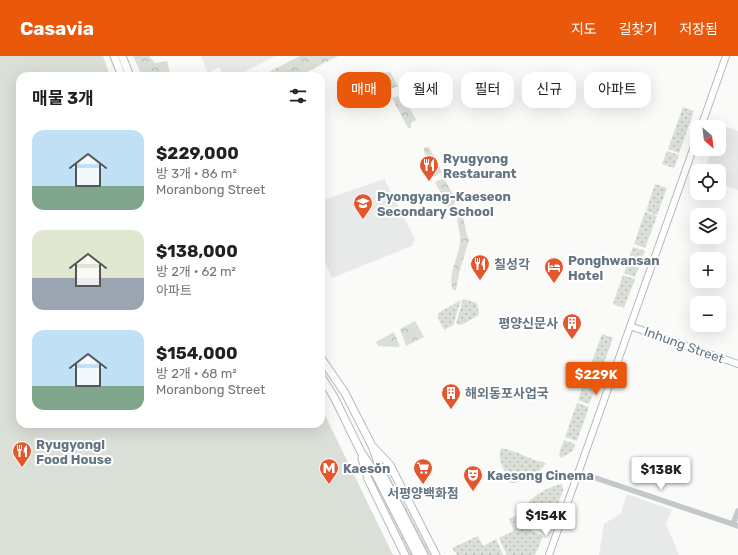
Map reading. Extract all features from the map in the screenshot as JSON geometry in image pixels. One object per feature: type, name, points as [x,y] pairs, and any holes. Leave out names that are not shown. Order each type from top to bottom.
[{"type":"main road","points":[[114,56],[120,72]]},
{"type":"main road","points":[[122,56],[128,72]]},
{"type":"main road","points":[[703,120],[726,56]]},
{"type":"main road","points":[[549,555],[691,156]]},
{"type":"main road","name":"Inhung Street","points":[[630,326],[738,364]]},
{"type":"main road","points":[[325,364],[345,393],[372,446],[382,473],[424,555]]},
{"type":"main road","points":[[325,382],[334,397],[361,452],[376,475],[417,555]]},
{"type":"main road","points":[[361,452],[372,446]]},
{"type":"main road","points":[[372,446],[390,464],[436,555]]},
{"type":"main road","points":[[361,452],[368,479],[405,555]]},
{"type":"street","points":[[578,472],[736,525],[738,511]]},
{"type":"shaded area","points":[[201,56],[275,56],[244,72],[222,72],[219,67],[208,72]]},
{"type":"shaded area","points":[[726,127],[738,131],[738,190],[726,186],[726,164],[707,164],[709,156],[726,156]]},
{"type":"shaded area","name":"Pyongyang-Kaeseon Secondary School","points":[[384,179],[415,239],[412,246],[332,278],[325,261],[325,200]]},
{"type":"shaded area","points":[[627,494],[672,510],[666,524],[679,555],[599,555],[604,524],[621,513]]},
{"type":"green space","points":[[0,56],[103,56],[109,72],[16,72],[16,428],[325,428],[325,415],[393,555],[0,555]]},
{"type":"green space","points":[[133,56],[149,56],[155,63],[167,61],[170,72],[140,72]]},
{"type":"green space","points":[[300,56],[338,56],[307,72],[269,72]]},
{"type":"green space","points":[[391,74],[398,86],[391,89]]},
{"type":"green space","points":[[399,96],[399,108],[410,108],[416,120],[411,123],[411,128],[408,128],[392,98]]},
{"type":"green space","points":[[683,107],[694,111],[679,153],[668,149]]},
{"type":"green space","points":[[429,147],[442,172],[433,177],[429,169],[430,164],[424,152],[424,148]]},
{"type":"green space","points":[[667,151],[679,155],[674,168],[662,164]]},
{"type":"green space","points":[[444,178],[456,200],[452,209],[457,208],[462,215],[469,240],[459,273],[456,290],[453,290],[451,278],[459,247],[460,235],[458,217],[456,214],[453,216],[435,182]]},
{"type":"green space","points":[[655,184],[667,188],[657,215],[646,211]]},
{"type":"green space","points":[[645,212],[657,216],[645,248],[634,244]]},
{"type":"green space","points":[[633,247],[645,251],[635,277],[624,273]]},
{"type":"green space","points":[[623,275],[635,279],[624,308],[613,304]]},
{"type":"green space","points":[[463,299],[477,303],[479,315],[461,325],[456,324]]},
{"type":"green space","points":[[461,300],[454,322],[455,324],[444,330],[438,318],[438,313]]},
{"type":"green space","points":[[415,321],[424,337],[406,346],[400,329]]},
{"type":"green space","points":[[394,332],[400,347],[378,346],[376,342]]},
{"type":"green space","points":[[602,334],[613,338],[602,368],[591,364]]},
{"type":"green space","points":[[590,366],[602,370],[589,404],[578,400]]},
{"type":"green space","points":[[577,403],[589,407],[577,441],[565,437]]},
{"type":"green space","points":[[564,440],[575,444],[573,451],[561,458],[559,454]]},
{"type":"green space","points":[[501,448],[546,463],[531,477],[520,482],[510,483],[501,461]]},
{"type":"green space","points":[[386,470],[431,555],[428,555]]},
{"type":"green space","points":[[373,476],[412,555],[410,555]]},
{"type":"green space","points":[[562,484],[563,491],[551,521],[542,523],[532,518],[525,508],[527,504],[540,493]]},
{"type":"green space","points":[[517,515],[528,529],[543,536],[535,555],[507,555],[499,538],[514,531],[509,519]]},
{"type":"green space","points":[[478,536],[483,546],[496,539],[503,555],[457,555],[452,548]]},
{"type":"place","name":"Ryugyong Restaurant","points":[[429,182]]},
{"type":"place","name":"Pyongyang-Kaeseon Secondary School","points":[[363,220]]},
{"type":"place","name":"칠성각","points":[[480,281]]},
{"type":"place","name":"Ponghwansan Hotel","points":[[554,284]]},
{"type":"place","name":"평양신문사","points":[[572,340]]},
{"type":"place","name":"해외동포사업국","points":[[451,410]]},
{"type":"place","name":"Ryugyongl Food House","points":[[22,468]]},
{"type":"place","name":"Kaesŏn","points":[[329,485]]},
{"type":"place","name":"서평양백화점","points":[[423,485]]},
{"type":"place","name":"Kaesong Cinema","points":[[473,492]]}]
